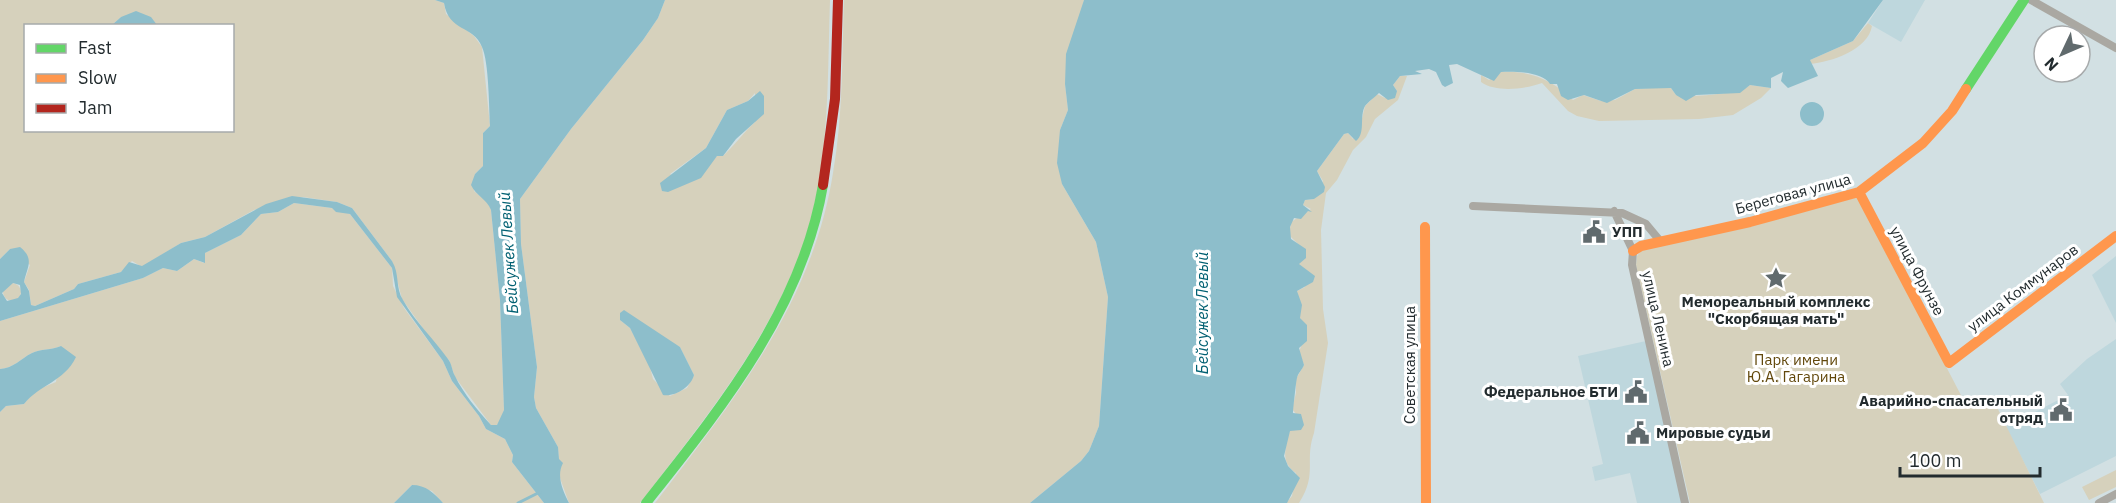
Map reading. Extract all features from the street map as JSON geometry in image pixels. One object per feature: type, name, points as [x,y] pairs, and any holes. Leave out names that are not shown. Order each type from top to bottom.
[{"type":"street","points":[[645,503],[750,366],[780,311],[803,261],[822,200],[829,159],[838,0]]},
{"type":"street","name":"Береговая улица","points":[[1633,251],[1641,246],[1750,222],[1859,192],[1909,156],[1941,124],[1964,94],[2024,0]]},
{"type":"street","points":[[2031,0],[2116,48]]},
{"type":"street","name":"улица Фрунзе","points":[[1859,192],[1949,363]]},
{"type":"street","points":[[1473,206],[1614,212],[1638,218],[1661,242]]},
{"type":"street","name":"улица Ленина","points":[[1614,212],[1633,251],[1632,265],[1686,503]]},
{"type":"street","name":"Советская улица","points":[[1425,227],[1426,503]]},
{"type":"street","name":"улица Коммунаров","points":[[1949,363],[2116,236]]},
{"type":"street","points":[[2099,503],[2116,494]]},
{"type":"shaded area","points":[[1883,0],[1925,0],[1901,42],[1868,23]]},
{"type":"shaded area","points":[[2116,256],[2116,323],[2092,275]]},
{"type":"shaded area","points":[[2116,339],[2116,456],[2040,494],[2006,427],[2068,395],[2060,384],[2087,359]]},
{"type":"shaded area","points":[[1646,341],[1683,503],[1637,503],[1630,473],[1595,481],[1592,467],[1603,464],[1578,356]]},
{"type":"green space","points":[[0,0],[435,0],[444,3],[446,14],[474,36],[482,47],[490,126],[483,133],[483,166],[475,174],[474,191],[488,202],[491,210],[500,300],[504,410],[502,418],[497,425],[491,425],[455,377],[449,360],[437,348],[402,299],[392,261],[352,208],[337,202],[303,197],[254,210],[205,237],[181,243],[142,267],[132,261],[121,272],[78,284],[74,289],[35,306],[31,305],[29,290],[24,282],[30,265],[10,249],[0,259]]},
{"type":"green space","points":[[665,0],[830,0],[826,114],[819,181],[809,227],[793,271],[773,313],[724,392],[640,503],[569,503],[560,478],[558,447],[536,408],[534,397],[537,367],[521,244],[520,199],[571,129],[658,18]],"holes":[[[755,93],[755,122],[723,156],[717,156],[700,176],[691,182],[685,184],[670,174],[706,148],[727,110],[748,101]],[[620,320],[680,347],[694,375],[687,388],[670,396],[653,379],[650,367],[630,328]]]},
{"type":"green space","points":[[844,0],[1084,0],[1065,84],[1068,110],[1060,130],[1062,184],[1096,242],[1108,297],[1099,426],[1089,451],[1081,461],[1030,503],[655,503],[740,389],[788,309],[807,266],[823,221],[836,152],[842,87]]},
{"type":"green space","points":[[1868,23],[1872,26],[1869,34],[1856,48],[1828,61],[1810,64],[1810,60],[1853,41]]},
{"type":"green space","points":[[1500,72],[1521,73],[1540,78],[1557,87],[1573,100],[1583,95],[1601,101],[1615,100],[1635,89],[1666,87],[1671,88],[1676,95],[1692,96],[1726,93],[1750,85],[1771,88],[1761,98],[1733,115],[1699,119],[1599,121],[1577,116],[1568,111],[1542,83],[1528,87],[1503,89],[1481,82],[1481,75],[1489,80]]},
{"type":"green space","points":[[1400,76],[1407,76],[1398,100],[1375,119],[1366,137],[1353,150],[1337,180],[1326,193],[1321,230],[1323,309],[1328,343],[1311,443],[1308,483],[1299,503],[1286,503],[1292,496],[1296,473],[1288,464],[1285,448],[1290,430],[1301,430],[1297,415],[1292,409],[1296,393],[1296,379],[1304,365],[1299,352],[1307,330],[1300,318],[1297,291],[1305,287],[1299,264],[1301,247],[1289,235],[1291,222],[1311,209],[1303,205],[1305,200],[1314,199],[1323,181],[1317,171],[1344,134],[1348,133],[1353,139],[1360,127],[1365,106],[1377,94],[1385,98],[1397,91],[1393,85]]},
{"type":"green space","name":"Парк имени Ю.А. Гагарина","points":[[1858,197],[1964,401],[1995,403],[2044,503],[1690,503],[1636,265],[1637,256],[1642,250]]},
{"type":"green space","points":[[294,203],[332,208],[350,214],[392,268],[393,286],[404,308],[443,361],[452,381],[479,416],[486,429],[505,439],[513,455],[512,462],[544,503],[443,503],[432,491],[412,485],[394,503],[0,503],[0,412],[6,406],[24,404],[34,391],[56,382],[61,346],[35,352],[13,365],[0,369],[0,321],[143,278],[163,268],[177,271],[194,259],[204,263],[205,253],[241,235],[261,214],[278,212]]},
{"type":"green space","points":[[8,283],[16,283],[21,288],[19,299],[8,301],[3,296],[3,288]]},
{"type":"green space","points":[[2116,470],[2116,487],[2089,500],[2082,487]]},
{"type":"water","name":"Бейсужек Левый","points":[[435,0],[665,0],[658,18],[643,40],[571,129],[520,199],[521,244],[537,367],[534,397],[536,408],[558,447],[559,459],[563,463],[560,473],[561,483],[569,503],[544,503],[512,462],[513,455],[505,439],[486,429],[479,416],[452,381],[443,361],[397,297],[392,268],[350,214],[336,212],[332,208],[294,203],[278,212],[261,214],[241,235],[205,253],[205,263],[194,259],[177,271],[163,268],[143,278],[0,321],[0,259],[10,249],[20,247],[29,259],[24,282],[29,291],[31,305],[35,306],[74,289],[78,284],[121,272],[129,262],[142,266],[181,243],[205,237],[266,204],[292,196],[337,202],[352,208],[392,261],[399,290],[408,308],[448,359],[458,382],[471,402],[491,425],[497,425],[504,410],[500,300],[491,210],[471,185],[475,174],[483,166],[483,133],[490,126],[486,63],[478,40],[451,19],[444,3]],"holes":[[[13,283],[20,285],[21,294],[18,298],[7,301],[2,293]]]},
{"type":"water","name":"Бейсужек Левый","points":[[1084,0],[1883,0],[1853,41],[1810,60],[1818,76],[1788,88],[1781,81],[1783,72],[1771,78],[1771,88],[1750,85],[1740,93],[1696,95],[1686,101],[1676,95],[1671,88],[1635,89],[1607,103],[1584,95],[1568,100],[1561,96],[1557,84],[1550,84],[1541,77],[1528,73],[1501,72],[1494,81],[1457,64],[1449,65],[1453,83],[1445,87],[1436,72],[1429,69],[1415,71],[1422,74],[1400,76],[1393,85],[1397,91],[1395,98],[1388,100],[1379,93],[1368,103],[1363,110],[1359,138],[1356,141],[1348,133],[1344,134],[1317,171],[1325,187],[1324,192],[1314,199],[1305,200],[1303,205],[1312,212],[1308,211],[1301,219],[1294,218],[1290,227],[1291,239],[1306,249],[1306,258],[1299,264],[1315,276],[1313,282],[1297,291],[1302,305],[1300,318],[1307,325],[1307,341],[1299,348],[1304,365],[1297,378],[1293,413],[1301,414],[1304,425],[1301,430],[1290,431],[1284,456],[1288,466],[1300,478],[1287,503],[1030,503],[1081,461],[1089,451],[1099,426],[1108,297],[1096,242],[1062,184],[1057,163],[1060,130],[1068,110],[1065,84],[1066,54]]},
{"type":"water","points":[[136,11],[151,17],[156,24],[113,24],[121,17]]},
{"type":"water","points":[[760,91],[764,96],[764,114],[736,139],[723,156],[717,156],[701,178],[668,192],[662,191],[660,183],[706,148],[727,110],[748,101]]},
{"type":"water","points":[[1812,102],[1821,105],[1824,114],[1821,123],[1812,126],[1803,123],[1800,114],[1803,105]]},
{"type":"water","points":[[624,310],[680,347],[694,375],[686,387],[677,393],[663,395],[630,328],[620,320],[620,313]]},
{"type":"water","points":[[61,346],[76,357],[65,372],[30,397],[24,404],[6,406],[0,412],[0,369],[13,365],[35,352]]},
{"type":"water","points":[[412,485],[429,490],[443,503],[394,503]]},
{"type":"waterway","points":[[518,503],[540,492]]},
{"type":"traffic: fast","points":[[1966,89],[2024,0]]},
{"type":"traffic: fast","points":[[646,503],[730,393],[778,315],[797,274],[812,230],[823,185]]},
{"type":"traffic: slow","points":[[1633,251],[1641,246],[1750,222],[1859,192],[1923,143],[1952,111],[1966,89]]},
{"type":"traffic: slow","points":[[1859,192],[1949,363],[2116,236]]},
{"type":"traffic: slow","points":[[1425,227],[1426,503]]},
{"type":"traffic: jam","points":[[823,185],[835,99],[838,0]]},
{"type":"place","name":"УПП","points":[[1594,232]]},
{"type":"place","name":"Мемореальный комплекс \"Cкорбящая мать\"","points":[[1776,278]]},
{"type":"place","name":"Федеральное БТИ","points":[[1636,392]]},
{"type":"place","name":"Аварийно-спасательный отряд","points":[[2061,410]]},
{"type":"place","name":"Мировые судьи","points":[[1638,433]]}]
